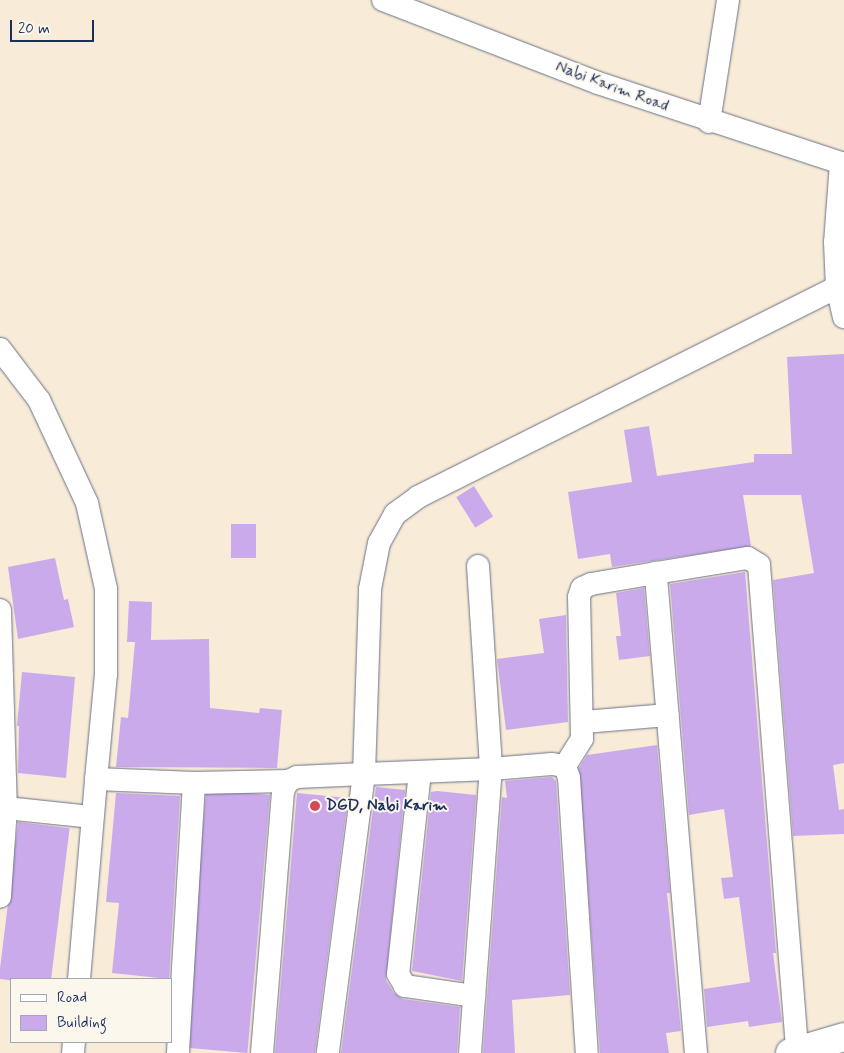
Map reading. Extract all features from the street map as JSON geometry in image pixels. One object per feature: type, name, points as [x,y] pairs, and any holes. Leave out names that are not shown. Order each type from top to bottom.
[{"type":"street","name":"Nabi Karim Road","points":[[383,0],[598,83],[709,122],[843,164]]},
{"type":"street","points":[[709,122],[728,0]]},
{"type":"street","points":[[843,164],[835,242],[837,287],[844,317]]},
{"type":"street","points":[[328,1053],[364,774],[370,589],[379,543],[395,514],[418,497],[837,287]]},
{"type":"street","points":[[0,349],[39,400],[86,503],[106,589],[106,674],[91,817],[79,978]]},
{"type":"street","points":[[565,766],[582,739],[584,722],[579,597],[582,588],[591,584],[748,558],[758,565],[794,1052],[844,1037]]},
{"type":"street","points":[[470,1053],[491,769],[478,566]]},
{"type":"street","points":[[656,573],[696,1053]]},
{"type":"street","points":[[0,610],[6,808],[0,897]]},
{"type":"street","points":[[584,722],[668,715]]},
{"type":"street","points":[[96,779],[194,783],[288,781],[297,777],[491,769],[552,764],[565,766]]},
{"type":"street","points":[[565,766],[569,778],[587,1053]]},
{"type":"street","points":[[420,772],[398,974],[400,982],[405,986],[474,996]]},
{"type":"street","points":[[262,1053],[283,791],[288,781]]},
{"type":"street","points":[[178,1053],[194,783]]},
{"type":"street","points":[[6,808],[91,817]]},
{"type":"building","points":[[844,354],[844,763],[833,765],[839,810],[844,809],[844,834],[793,836],[773,580],[814,573],[801,495],[743,495],[751,546],[612,567],[610,554],[578,559],[568,492],[632,482],[624,430],[649,426],[657,476],[754,462],[754,454],[792,454],[787,357]]},
{"type":"building","points":[[474,486],[493,517],[475,528],[456,497]]},
{"type":"building","points":[[231,524],[256,524],[256,558],[231,558]]},
{"type":"building","points":[[55,558],[64,600],[68,599],[74,627],[18,639],[8,567]]},
{"type":"building","points":[[745,572],[776,953],[773,953],[782,1022],[749,1027],[748,1021],[707,1027],[704,989],[750,982],[739,897],[724,899],[721,878],[733,877],[724,809],[689,815],[670,584]]},
{"type":"building","points":[[644,588],[650,656],[619,660],[616,636],[621,636],[616,593]]},
{"type":"building","points":[[129,601],[152,602],[151,640],[209,639],[210,708],[259,713],[260,708],[282,710],[277,768],[116,767],[121,717],[128,718],[135,642],[127,642]]},
{"type":"building","points":[[566,615],[568,722],[506,730],[497,659],[544,653],[539,619]]},
{"type":"building","points":[[22,672],[75,677],[66,778],[18,773],[19,726],[17,726]]},
{"type":"building","points":[[657,745],[670,893],[667,893],[681,1031],[666,1033],[669,1053],[600,1053],[579,768],[587,755]]},
{"type":"building","points":[[552,777],[556,781],[570,995],[512,1000],[515,1053],[483,1053],[502,797],[507,798],[505,781]]},
{"type":"building","points":[[376,787],[405,790],[386,980],[394,993],[403,999],[460,1007],[457,1053],[341,1053]]},
{"type":"building","points":[[206,789],[270,795],[247,1053],[184,1047]]},
{"type":"building","points":[[431,792],[476,795],[462,981],[412,971]]},
{"type":"building","points":[[116,793],[180,796],[169,978],[112,973],[119,903],[106,902]]},
{"type":"building","points":[[297,793],[348,798],[315,1053],[275,1053]]},
{"type":"building","points":[[18,822],[70,828],[51,978],[0,979]]},
{"type":"place","name":"DGD, Nabi Karim","points":[[315,806]]}]
